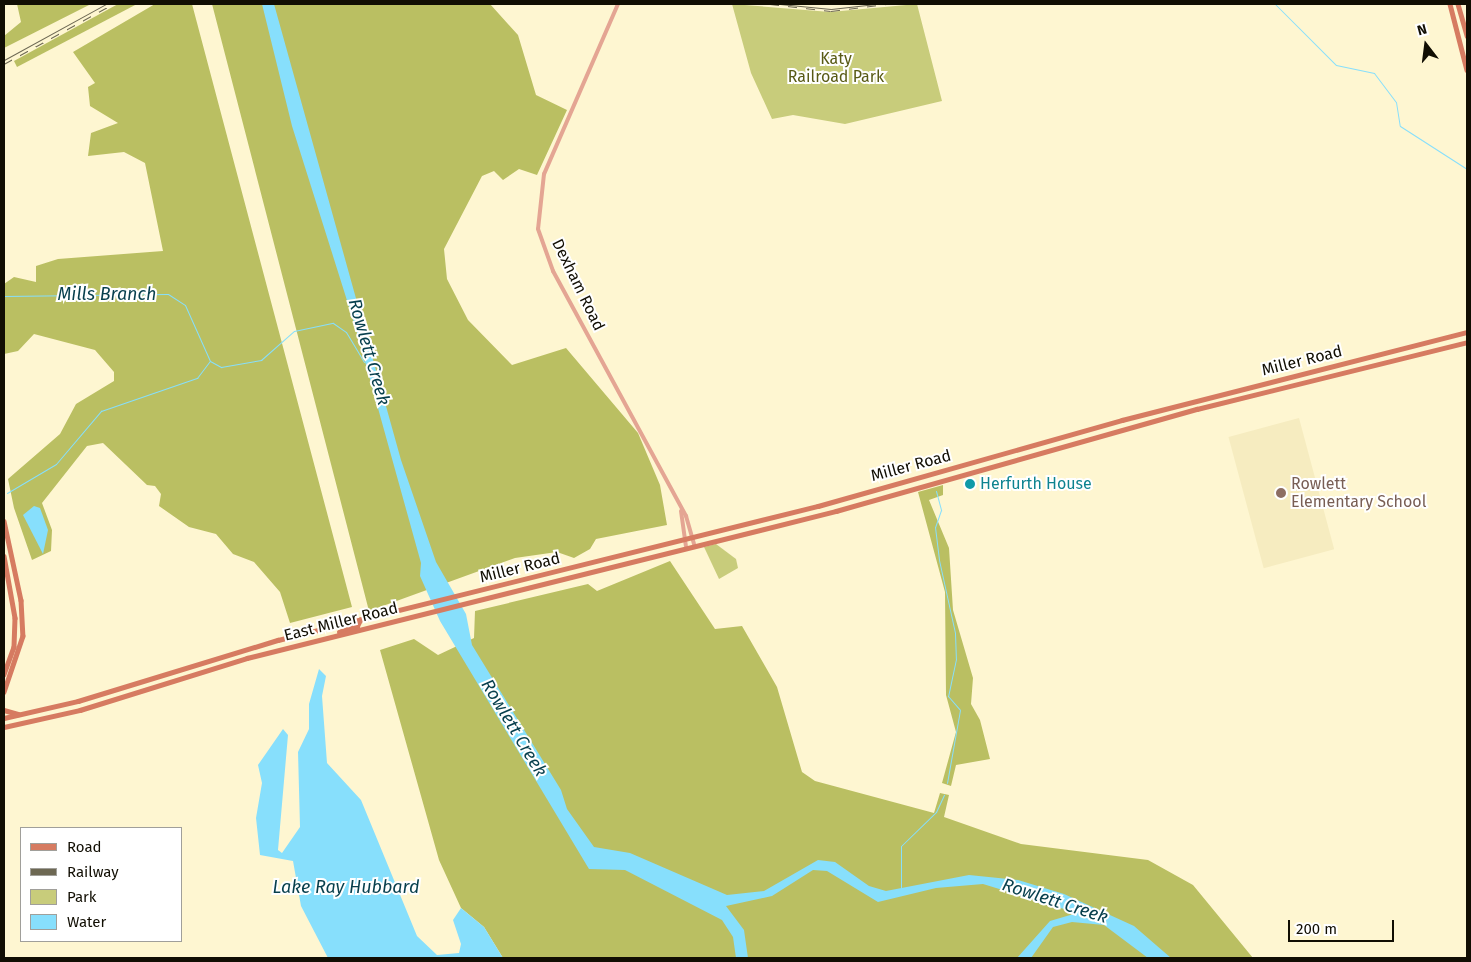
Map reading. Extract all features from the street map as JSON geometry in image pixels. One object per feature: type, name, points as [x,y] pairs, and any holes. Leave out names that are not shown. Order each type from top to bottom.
[{"type":"main road","points":[[1450,4],[1467,70]]},
{"type":"main road","points":[[1458,4],[1467,36]]},
{"type":"main road","name":"Miller Road","points":[[360,620],[692,537],[1467,332]]},
{"type":"main road","name":"Miller Road","points":[[686,546],[1467,342]]},
{"type":"main road","points":[[986,458],[989,467]]},
{"type":"main road","points":[[954,468],[956,476]]},
{"type":"main road","points":[[4,521],[16,575],[23,636],[4,692]]},
{"type":"main road","name":"East Miller Road","points":[[4,727],[92,706],[295,646],[605,569],[686,546]]},
{"type":"main road","points":[[4,556],[8,577],[14,647],[4,674]]},
{"type":"main road","points":[[8,577],[16,575]]},
{"type":"main road","points":[[334,636],[357,626],[360,620]]},
{"type":"main road","name":"East Miller Road","points":[[4,718],[90,697],[292,636],[360,620]]},
{"type":"main road","points":[[292,636],[295,646]]},
{"type":"main road","points":[[90,697],[92,706]]},
{"type":"main road","points":[[4,710],[21,714]]},
{"type":"street","name":"Dexham Road","points":[[618,4],[544,174],[538,224],[553,271],[681,511],[694,544]]},
{"type":"street","name":"Dexham Road","points":[[681,511],[686,546]]},
{"type":"shaded area","name":"Rowlett Elementary School","points":[[1299,418],[1334,549],[1264,568],[1228,437]]},
{"type":"green space","points":[[17,4],[91,4],[4,48],[4,36],[21,22]]},
{"type":"green space","points":[[118,4],[137,4],[17,67],[14,61]]},
{"type":"green space","points":[[155,4],[192,4],[352,607],[290,623],[280,592],[254,562],[233,554],[216,534],[189,527],[159,506],[161,494],[155,486],[147,485],[103,443],[87,446],[42,503],[52,530],[51,551],[32,560],[14,508],[8,479],[60,434],[76,404],[114,381],[114,372],[95,350],[34,334],[18,351],[4,354],[4,284],[14,277],[36,282],[36,266],[58,259],[163,251],[145,163],[124,152],[88,156],[91,133],[118,123],[90,106],[88,87],[95,83],[73,52]]},
{"type":"green space","points":[[212,4],[490,4],[518,35],[536,95],[567,110],[537,175],[519,169],[503,180],[494,171],[482,176],[444,249],[447,279],[468,320],[512,365],[566,348],[638,433],[660,485],[667,525],[596,539],[590,549],[574,558],[557,552],[515,558],[369,611]]},
{"type":"green space","name":"Katy Railroad Park","points":[[732,4],[830,12],[917,4],[942,101],[845,124],[793,115],[772,119],[751,73]]},
{"type":"green space","points":[[943,485],[943,495],[929,500],[949,548],[953,610],[973,678],[971,704],[980,720],[990,759],[956,765],[951,786],[942,783],[956,732],[946,695],[945,592],[918,492]]},
{"type":"green space","points":[[716,544],[736,559],[738,568],[719,579],[704,547]]},
{"type":"green space","points":[[670,561],[715,629],[742,626],[777,687],[802,772],[815,781],[934,813],[940,793],[949,795],[944,817],[1021,844],[1148,860],[1193,885],[1253,958],[503,958],[484,927],[461,908],[439,860],[380,650],[414,639],[438,655],[474,638],[475,611],[588,584],[597,591]]},
{"type":"water","name":"Rowlett Creek","points":[[262,4],[274,4],[401,460],[436,562],[466,614],[472,645],[561,790],[567,809],[594,847],[630,853],[727,895],[764,891],[818,860],[835,862],[869,886],[886,891],[969,875],[1018,880],[1064,894],[1134,926],[1171,958],[1148,958],[1104,925],[1072,922],[1053,927],[1031,958],[1017,958],[1050,921],[1077,913],[983,884],[936,888],[878,902],[827,871],[813,870],[772,896],[726,906],[744,930],[748,958],[736,958],[733,937],[722,920],[625,870],[589,869],[440,621],[420,576],[421,563],[356,329],[292,126]]},
{"type":"water","points":[[34,506],[40,508],[48,530],[43,554],[23,515]]},
{"type":"water","name":"Lake Ray Hubbard","points":[[319,669],[326,676],[322,696],[327,763],[361,800],[417,936],[437,955],[459,953],[461,944],[453,920],[461,908],[484,927],[503,958],[328,958],[301,906],[293,861],[260,855],[256,818],[262,783],[258,765],[283,729],[288,735],[278,850],[282,853],[300,827],[298,752],[309,729],[309,704]]},
{"type":"waterway","points":[[1275,4],[1336,65],[1374,73],[1396,102],[1400,126],[1467,169]]},
{"type":"waterway","name":"Mills Branch","points":[[4,296],[168,294],[185,305],[210,361],[221,367],[261,360],[294,331],[333,323],[346,332],[364,362]]},
{"type":"waterway","points":[[7,493],[56,464],[101,411],[197,378],[210,361]]},
{"type":"waterway","points":[[936,491],[941,510],[935,527],[939,560],[955,633],[956,659],[948,696],[960,710],[947,783]]},
{"type":"waterway","points":[[901,888],[901,846],[936,812],[944,795]]},
{"type":"tram line","points":[[4,60],[106,4]]},
{"type":"tram line","points":[[780,4],[831,9],[876,4]]},
{"type":"railway","points":[[4,64],[113,4]]},
{"type":"railway","points":[[770,4],[831,11],[887,4]]},
{"type":"place","name":"Herfurth House","points":[[970,484]]},
{"type":"place","name":"Rowlett Elementary School","points":[[1281,493]]}]
